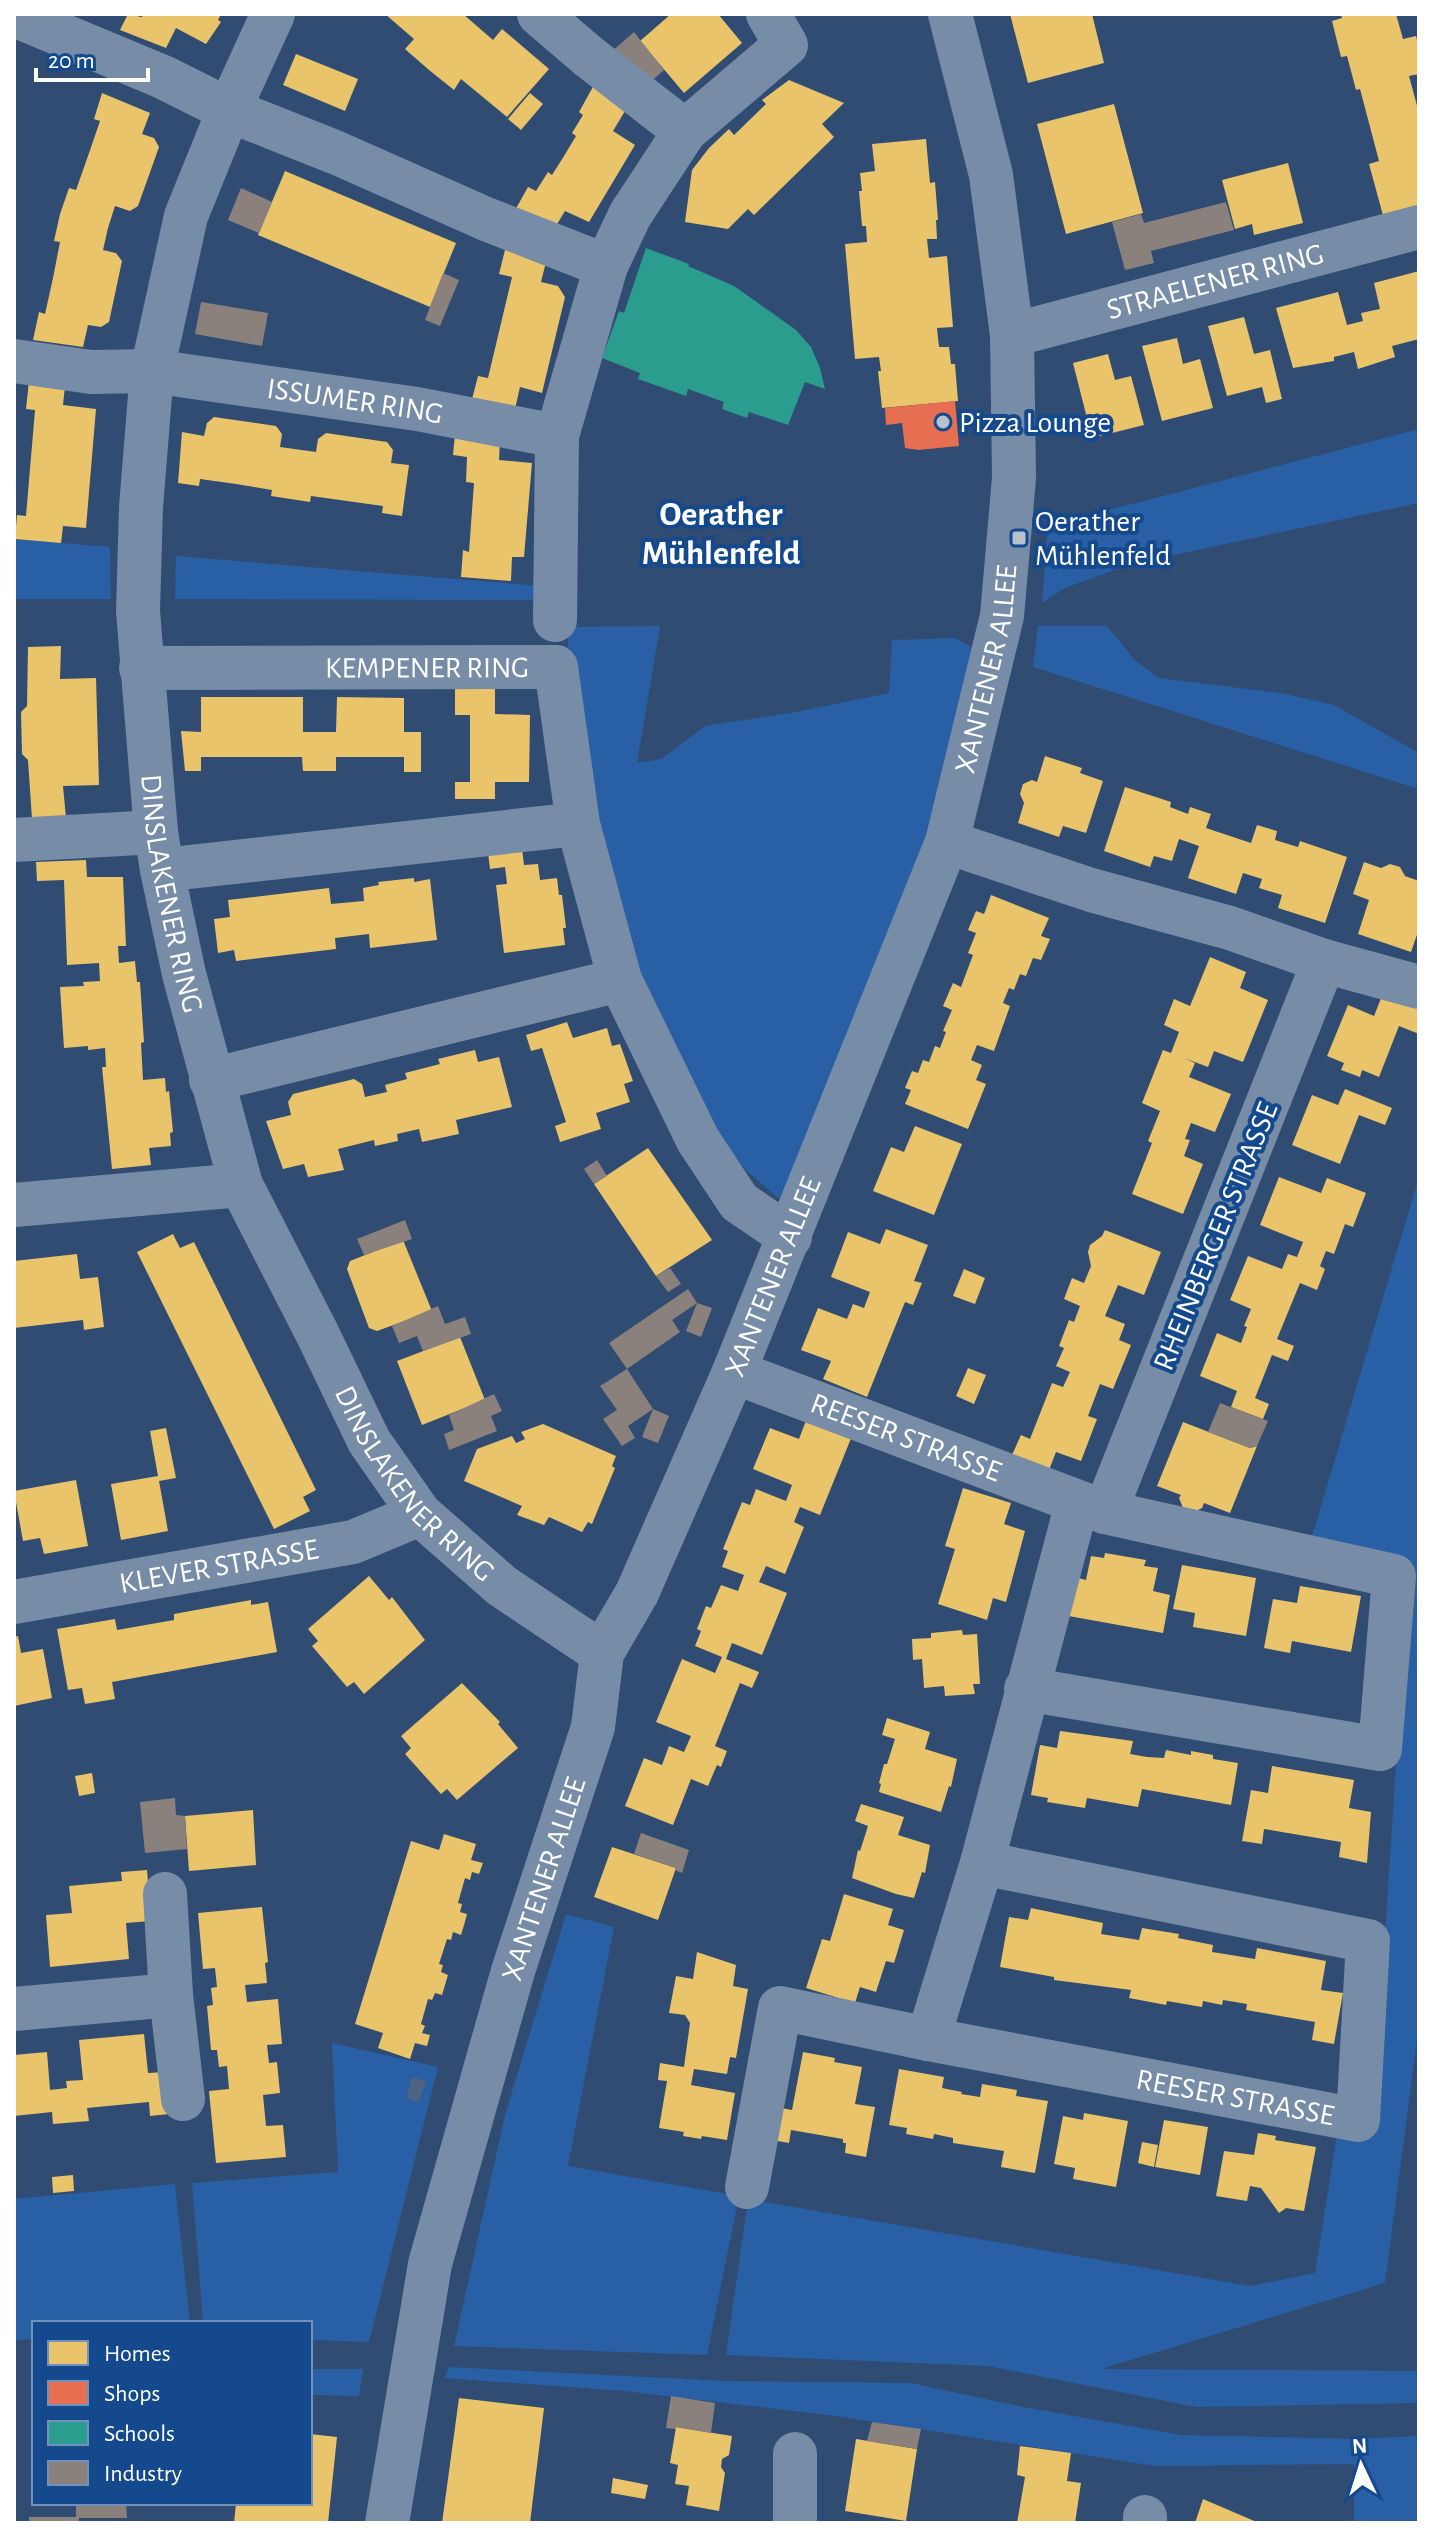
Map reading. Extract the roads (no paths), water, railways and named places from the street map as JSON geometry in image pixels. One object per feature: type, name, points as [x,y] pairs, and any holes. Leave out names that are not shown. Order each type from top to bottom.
[{"type":"street","name":"DINSLAKENER RING","points":[[273,14],[229,110],[186,216],[152,371],[141,507],[138,611],[159,851],[184,974],[241,1185],[369,1441],[420,1514],[502,1586],[602,1653]]},
{"type":"street","points":[[539,14],[685,131]]},
{"type":"street","points":[[555,620],[557,436],[606,266],[630,215],[685,131],[786,45],[768,14]]},
{"type":"street","name":"XANTENER ALLEE","points":[[387,2523],[430,2264],[513,1971],[593,1727],[602,1653],[637,1593],[734,1372],[947,842],[1002,616],[1014,478],[1012,335],[991,175],[950,14]]},
{"type":"street","points":[[14,15],[486,219],[606,266]]},
{"type":"street","name":"STRAELENER RING","points":[[1012,335],[1419,227]]},
{"type":"street","name":"ISSUMER RING","points":[[14,361],[91,372],[152,371],[417,409],[557,436]]},
{"type":"street","name":"KEMPENER RING","points":[[141,668],[556,667],[578,824],[620,980],[698,1140],[739,1202],[790,1237]]},
{"type":"street","points":[[14,840],[159,851],[578,824]]},
{"type":"street","points":[[947,842],[1091,890],[1230,928],[1324,961],[1419,987]]},
{"type":"street","name":"RHEINBERGER STRASSE","points":[[1091,1507],[1324,961]]},
{"type":"street","points":[[211,1080],[620,980]]},
{"type":"street","points":[[14,1205],[241,1185]]},
{"type":"street","name":"REESER STRASSE","points":[[734,1372],[1091,1507],[1394,1576],[1380,1749],[1026,1689]]},
{"type":"street","points":[[928,2039],[982,1863],[1026,1689],[1091,1507]]},
{"type":"street","name":"KLEVER STRASSE","points":[[14,1602],[353,1542],[420,1514]]},
{"type":"street","name":"REESER STRASSE","points":[[747,2187],[780,2008],[1358,2120],[1368,1941],[982,1863]]},
{"type":"street","points":[[165,1894],[171,1995],[183,2099]]},
{"type":"street","points":[[14,2009],[171,1995]]},
{"type":"street","points":[[795,2454],[795,2523]]},
{"type":"place","name":"Pizza Lounge","points":[[943,422]]},
{"type":"place","name":"Oerather Mühlenfeld","points":[[1019,538]]},
{"type":"district","name":"Oerather Mühlenfeld","points":[[721,532]]}]
